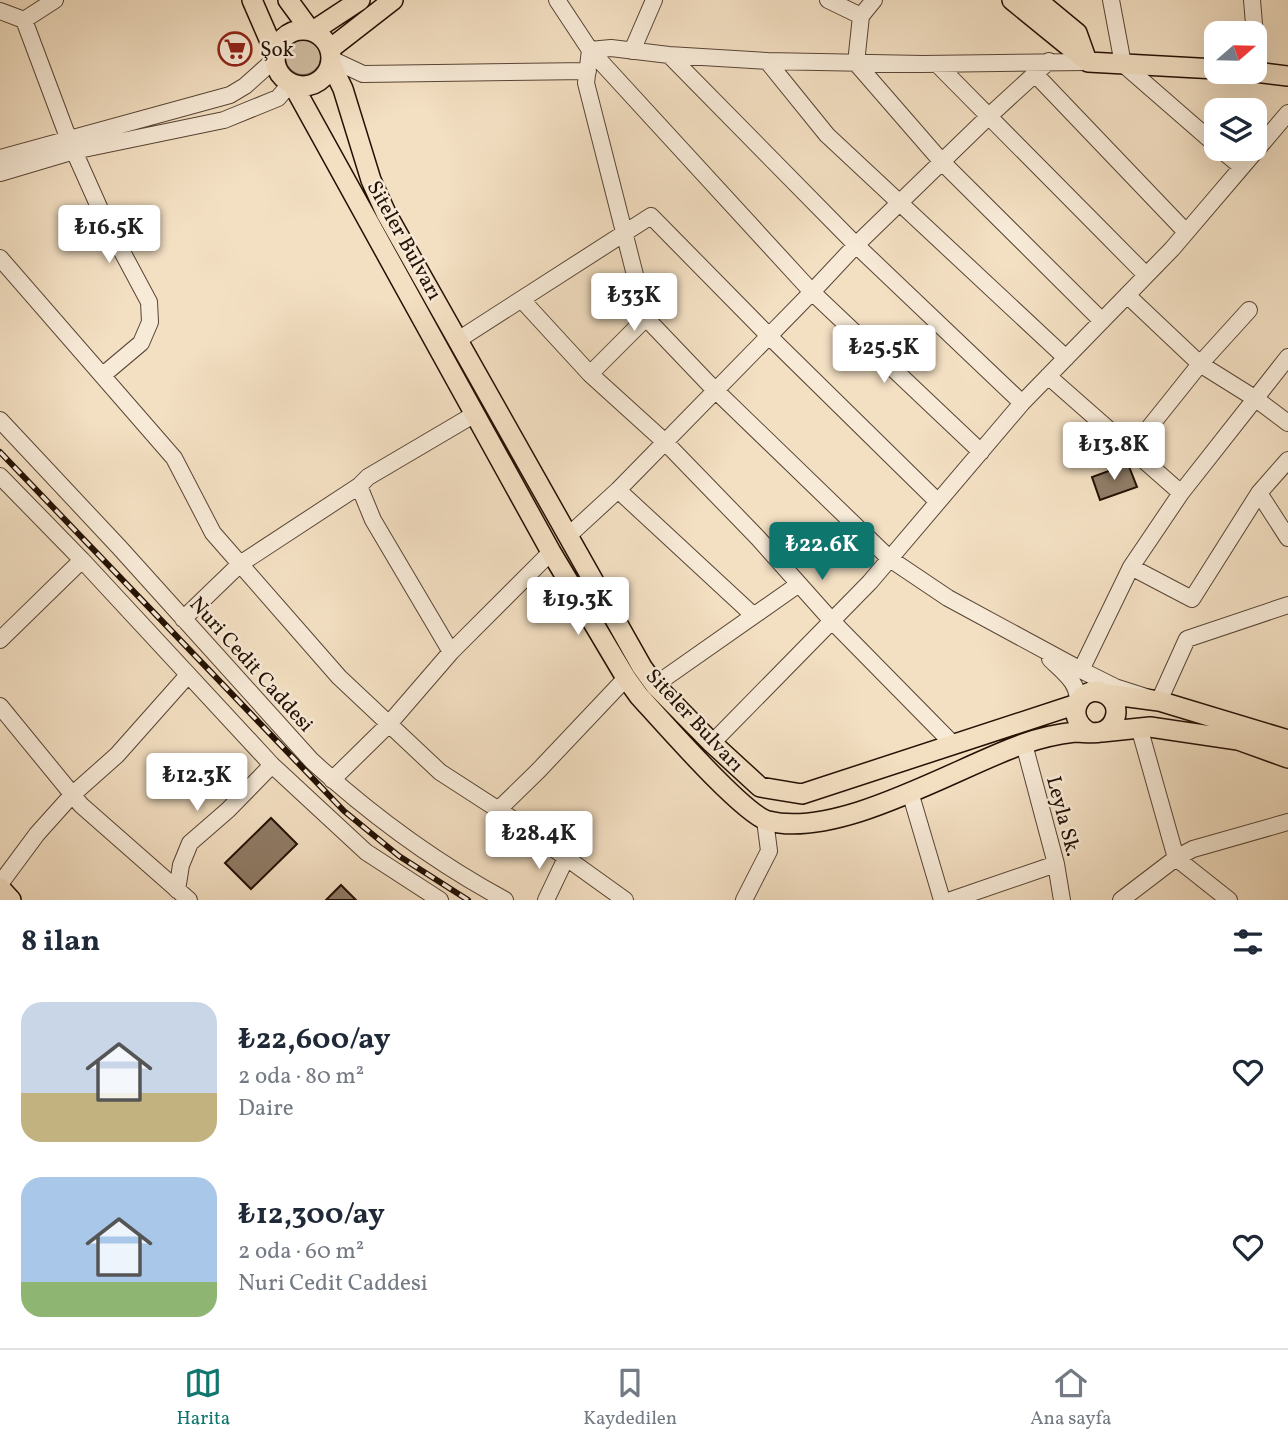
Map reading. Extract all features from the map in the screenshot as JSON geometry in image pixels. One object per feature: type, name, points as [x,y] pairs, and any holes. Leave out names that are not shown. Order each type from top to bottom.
[{"type":"main road","points":[[252,0],[275,56],[279,74],[292,84],[308,86],[323,78],[331,57],[393,0]]},
{"type":"main road","points":[[288,0],[311,31],[326,40],[331,57]]},
{"type":"main road","points":[[275,56],[283,37],[291,32],[311,31],[360,0]]},
{"type":"main road","points":[[1012,0],[1088,62],[1204,68]]},
{"type":"main road","points":[[1037,0],[1077,33],[1088,62]]},
{"type":"main road","name":"Siteler Bulvarı","points":[[331,57],[371,180],[386,213],[642,667],[655,685],[712,743],[760,787],[802,794],[1077,704]]},
{"type":"main road","points":[[1267,73],[1288,76]]},
{"type":"main road","name":"Siteler Bulvarı","points":[[292,84],[551,552],[626,678],[639,696],[744,806],[765,820]]},
{"type":"main road","points":[[1096,732],[1079,723],[1076,717],[1077,704],[1086,694],[1099,692],[1159,701],[1288,740]]},
{"type":"main road","points":[[1096,732],[1113,724],[1116,718],[1115,704],[1106,694]]},
{"type":"main road","points":[[765,820],[797,824],[851,815],[1024,744],[1055,735],[1139,727],[1238,740],[1288,758]]},
{"type":"main road","points":[[0,886],[11,900]]},
{"type":"street","points":[[24,20],[55,0]]},
{"type":"street","points":[[557,0],[590,50],[813,292],[981,452]]},
{"type":"street","points":[[632,51],[654,0]]},
{"type":"street","points":[[828,0],[861,16]]},
{"type":"street","points":[[874,0],[861,16],[856,63],[942,162],[1102,321]]},
{"type":"street","points":[[1111,0],[1123,64],[1204,135]]},
{"type":"street","points":[[1252,0],[1253,21]]},
{"type":"street","points":[[0,11],[24,20],[72,146],[103,216],[149,302],[150,322],[141,343],[103,375]]},
{"type":"street","points":[[590,50],[611,48],[669,55],[767,61],[937,64],[1088,62]]},
{"type":"street","points":[[590,50],[586,83],[646,318],[715,390],[890,559],[948,598],[1081,670],[1115,687],[1159,701],[1187,639],[1288,605]]},
{"type":"street","points":[[669,55],[856,245],[1022,403]]},
{"type":"street","points":[[0,173],[72,146],[230,95],[244,86],[275,56]]},
{"type":"street","points":[[331,57],[363,74],[588,71]]},
{"type":"street","points":[[767,61],[827,135],[1066,358]]},
{"type":"street","points":[[568,536],[618,490],[856,245],[1049,61]]},
{"type":"street","points":[[937,64],[1146,275]]},
{"type":"street","points":[[1035,74],[1186,232]]},
{"type":"street","points":[[0,158],[224,120],[278,98],[292,84]]},
{"type":"street","points":[[712,743],[890,559],[1022,403],[1186,232],[1288,113]]},
{"type":"street","points":[[1235,161],[1242,167]]},
{"type":"street","points":[[458,340],[651,216],[938,502]]},
{"type":"street","points":[[0,258],[174,458],[213,533],[339,677],[440,772],[625,900]]},
{"type":"street","points":[[1127,295],[1200,364],[1256,399],[1288,423]]},
{"type":"street","points":[[522,300],[590,374],[665,442],[832,621],[954,745]]},
{"type":"street","points":[[1132,449],[1200,364],[1249,310]]},
{"type":"street","points":[[590,374],[646,318]]},
{"type":"street","points":[[1081,670],[1131,567],[1181,493],[1288,356]]},
{"type":"street","points":[[1048,376],[1181,493]]},
{"type":"street","points":[[183,619],[240,564],[359,486],[368,477],[475,414]]},
{"type":"street","name":"Nuri Cedit Caddesi","points":[[0,420],[312,761],[332,780],[432,857],[505,900]]},
{"type":"street","points":[[1131,567],[1192,599],[1259,493],[1288,460]]},
{"type":"street","points":[[0,476],[82,560],[272,765],[366,852],[440,900]]},
{"type":"street","points":[[359,486],[373,520],[451,652]]},
{"type":"street","points":[[618,490],[753,615]]},
{"type":"street","points":[[1259,493],[1287,534]]},
{"type":"street","points":[[332,780],[388,724],[451,652],[551,552]]},
{"type":"street","points":[[0,640],[82,560]]},
{"type":"street","points":[[655,685],[799,583]]},
{"type":"street","points":[[1038,647],[1074,685],[1079,694],[1077,704]]},
{"type":"street","points":[[0,886],[37,834],[72,794],[117,754],[188,675]]},
{"type":"street","points":[[498,810],[626,678]]},
{"type":"street","points":[[0,706],[81,805],[183,895]]},
{"type":"street","points":[[1139,727],[1176,858],[1229,900]]},
{"type":"street","name":"Leyla Sk.","points":[[1024,744],[1056,864],[1062,900]]},
{"type":"street","points":[[183,895],[181,865],[190,843],[228,810],[272,765]]},
{"type":"street","points":[[910,792],[942,900]]},
{"type":"street","points":[[744,900],[769,852],[765,820]]},
{"type":"street","points":[[1121,900],[1176,858],[1193,849],[1288,822]]},
{"type":"street","points":[[546,900],[566,858]]},
{"type":"street","points":[[951,900],[1056,864]]},
{"type":"shaded area","points":[[303,39],[316,44],[321,57],[316,70],[303,75],[290,70],[285,57],[290,44]]},
{"type":"building","points":[[1128,464],[1137,487],[1100,500],[1092,477]]},
{"type":"building","points":[[271,818],[297,844],[251,889],[225,863]]},
{"type":"building","points":[[341,885],[356,900],[326,900]]},
{"type":"railway","points":[[0,452],[344,811],[399,856],[468,900]]},
{"type":"place","name":"Şok","points":[[235,49]]}]
